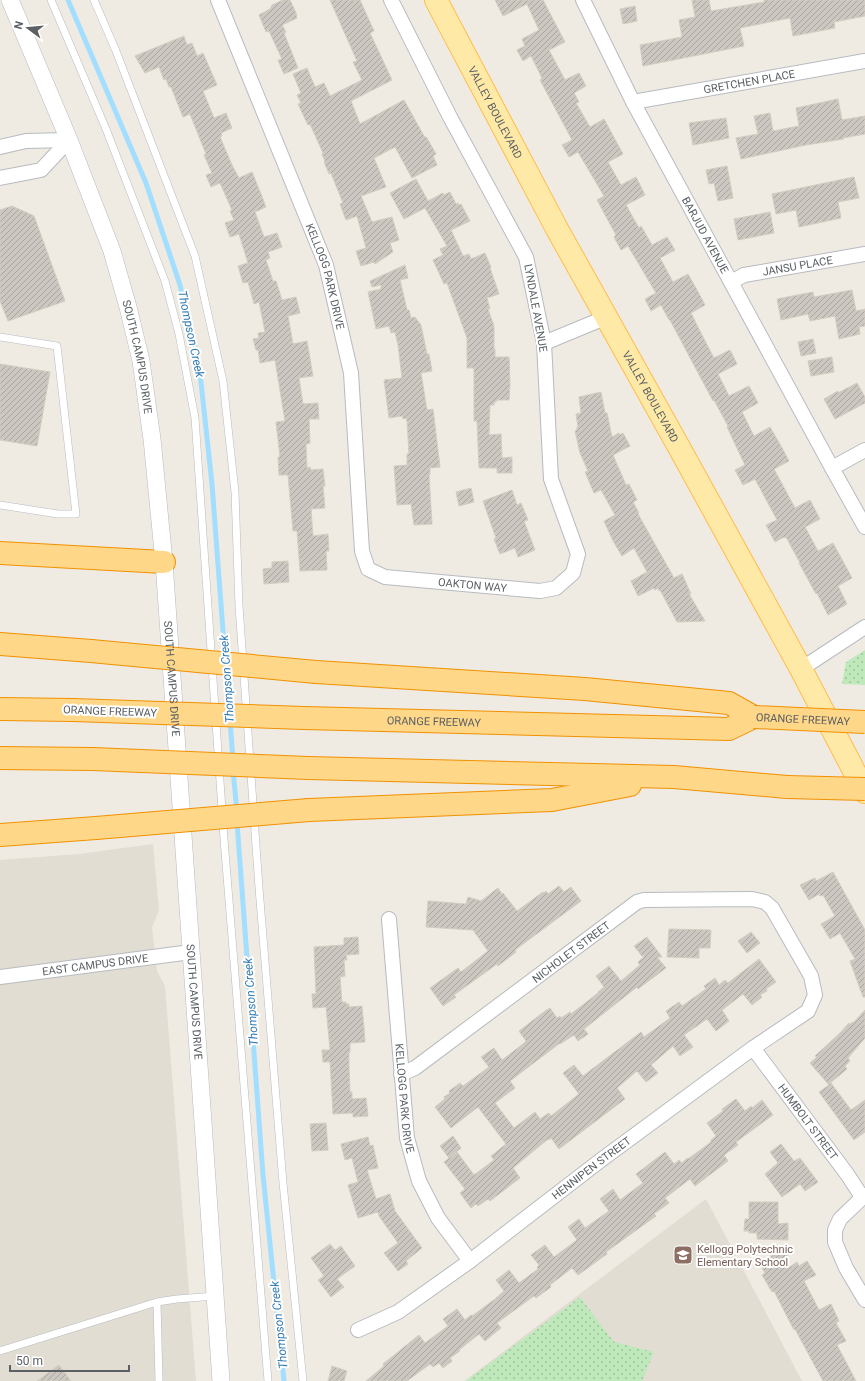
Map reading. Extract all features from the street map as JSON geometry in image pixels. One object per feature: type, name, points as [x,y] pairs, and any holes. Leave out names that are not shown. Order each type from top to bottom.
[{"type":"highway","points":[[0,553],[164,562]]},
{"type":"highway","points":[[0,644],[316,672],[585,689],[721,702],[729,703],[754,717]]},
{"type":"highway","name":"ORANGE FREEWAY","points":[[0,709],[729,729],[754,717],[865,722]]},
{"type":"highway","points":[[0,758],[93,759],[308,768],[674,777],[787,786],[865,789]]},
{"type":"highway","points":[[0,835],[308,810],[552,800],[674,777]]},
{"type":"main road","name":"VALLEY BOULEVARD","points":[[439,1],[556,229],[607,317],[801,669],[865,792]]},
{"type":"street","name":"SOUTH CAMPUS DRIVE","points":[[10,0],[69,140],[112,251],[141,361],[152,439],[164,562],[221,1381]]},
{"type":"street","name":"KELLOGG PARK DRIVE","points":[[218,0],[326,264],[352,373],[362,551],[368,569]]},
{"type":"street","name":"LYNDALE AVENUE","points":[[391,0],[450,117],[526,256],[544,344],[551,479],[578,554],[573,573]]},
{"type":"street","name":"BARJUD AVENUE","points":[[582,0],[633,102],[865,527]]},
{"type":"street","name":"GRETCHEN PLACE","points":[[633,102],[865,61]]},
{"type":"street","points":[[0,147],[26,141],[69,140]]},
{"type":"street","points":[[0,178],[41,170],[69,140]]},
{"type":"street","name":"JANSU PLACE","points":[[731,282],[744,275],[865,254]]},
{"type":"street","points":[[544,344],[607,317]]},
{"type":"street","points":[[832,468],[865,450]]},
{"type":"street","name":"OAKTON WAY","points":[[368,569],[385,578],[540,591],[556,588],[573,573]]},
{"type":"street","points":[[801,669],[865,627]]},
{"type":"street","name":"NICHOLET STREET","points":[[401,1074],[416,1068],[637,902],[644,900],[752,899],[765,902],[772,908],[812,976],[815,995]]},
{"type":"street","name":"KELLOGG PARK DRIVE","points":[[389,919],[407,1138],[419,1181],[438,1218],[470,1261]]},
{"type":"street","name":"EAST CAMPUS DRIVE","points":[[0,977],[191,952]]},
{"type":"street","name":"HENNIPEN STREET","points":[[358,1330],[398,1312],[470,1261],[595,1165],[753,1048],[808,1011],[815,995]]},
{"type":"street","name":"HUMBOLT STREET","points":[[753,1048],[863,1196]]},
{"type":"street","points":[[863,1196],[840,1219],[836,1230],[835,1242],[846,1268],[865,1300]]},
{"type":"lane","points":[[51,0],[106,129],[165,281],[179,334],[195,418],[223,832],[268,1381]]},
{"type":"lane","points":[[94,0],[116,51],[195,256],[223,382],[235,492],[238,606],[259,888],[283,1183],[303,1381]]},
{"type":"lane","points":[[0,337],[57,346],[76,514],[58,514],[0,505]]},
{"type":"lane","points":[[0,1352],[157,1302],[215,1296]]},
{"type":"lane","points":[[157,1302],[159,1381]]},
{"type":"shaded area","points":[[153,844],[159,910],[152,927],[157,971],[165,986],[196,1381],[0,1381],[0,860],[79,854]]},
{"type":"shaded area","name":"Kellogg Polytechnic Elementary School","points":[[706,1199],[802,1381],[464,1381]]},
{"type":"green space","points":[[865,650],[865,685],[842,684],[846,662]]},
{"type":"green space","points":[[580,1297],[614,1342],[654,1352],[642,1381],[466,1381]]},
{"type":"building","points":[[283,0],[290,0],[297,15],[297,18],[282,25],[286,32],[284,33],[298,68],[284,74],[278,60],[282,59],[269,31],[266,32],[259,15],[270,9],[272,5]]},
{"type":"building","points":[[330,0],[360,0],[374,31],[370,33],[392,80],[351,101],[360,124],[404,100],[436,154],[433,156],[437,165],[412,178],[395,147],[374,158],[386,187],[361,196],[372,222],[392,217],[399,240],[390,243],[393,252],[375,264],[374,262],[361,266],[356,251],[366,248],[357,216],[346,220],[340,204],[343,203],[331,173],[329,174],[324,162],[323,153],[310,124],[308,125],[298,104],[301,103],[297,95],[301,93],[293,74],[307,68],[315,87],[324,83],[330,96],[362,80],[353,62],[357,61]]},
{"type":"building","points":[[495,0],[543,0],[565,42],[549,50],[565,80],[579,73],[586,86],[574,93],[579,102],[576,103],[590,127],[604,119],[623,154],[608,162],[621,185],[636,177],[645,195],[626,205],[639,228],[641,226],[652,245],[667,237],[675,250],[660,258],[673,282],[688,274],[697,290],[705,305],[691,313],[714,358],[730,350],[737,364],[718,374],[729,396],[749,386],[758,403],[742,412],[754,436],[770,427],[789,461],[774,469],[795,508],[810,500],[820,519],[805,527],[818,551],[833,543],[852,578],[838,586],[847,604],[828,615],[786,537],[775,542],[766,525],[777,520],[755,479],[743,485],[735,470],[745,465],[727,427],[728,426],[661,305],[651,311],[645,299],[656,293],[628,246],[621,250],[614,237],[616,235],[597,200],[604,196],[578,152],[569,157],[562,145],[572,140],[540,80],[542,78],[531,56],[523,61],[517,50],[525,46],[522,39],[539,30],[527,4],[503,16]]},
{"type":"building","points":[[692,0],[709,0],[711,11],[764,2],[764,0],[865,0],[865,16],[834,22],[835,28],[793,36],[790,18],[740,28],[744,46],[643,66],[640,45],[682,37],[679,20],[695,17]]},
{"type":"building","points":[[635,6],[637,21],[623,24],[620,9]]},
{"type":"building","points":[[184,36],[187,45],[192,43],[197,56],[203,53],[217,85],[203,91],[214,118],[226,113],[232,128],[221,133],[222,136],[220,137],[232,165],[239,178],[252,172],[261,194],[266,207],[255,212],[264,237],[277,233],[282,247],[268,252],[270,258],[266,260],[273,281],[276,281],[282,300],[296,297],[300,313],[288,316],[293,344],[307,341],[313,376],[299,378],[303,404],[318,403],[319,419],[309,419],[310,443],[306,444],[307,468],[310,467],[311,470],[323,469],[325,508],[311,509],[313,536],[328,534],[329,551],[326,551],[327,570],[300,571],[297,531],[293,531],[288,475],[279,475],[278,457],[280,457],[276,422],[285,421],[275,360],[260,363],[258,350],[256,350],[253,339],[259,338],[258,333],[265,332],[259,302],[254,304],[248,282],[243,283],[238,266],[248,263],[239,234],[230,237],[225,223],[234,220],[230,211],[232,210],[220,183],[211,187],[206,175],[212,173],[204,155],[206,154],[190,114],[183,117],[171,87],[169,87],[166,79],[164,80],[159,67],[145,73],[135,56]]},
{"type":"building","points":[[838,99],[842,120],[865,116],[865,134],[741,159],[736,138],[758,134],[754,116],[770,113],[773,131],[799,126],[796,108]]},
{"type":"building","points":[[726,118],[729,138],[693,145],[689,123]]},
{"type":"building","points":[[727,166],[733,198],[718,201],[714,183],[709,184],[706,170]]},
{"type":"building","points":[[854,177],[859,198],[838,202],[841,218],[799,227],[796,210],[776,214],[772,194]]},
{"type":"building","points":[[416,179],[428,201],[443,193],[444,195],[450,192],[456,204],[461,204],[470,221],[451,230],[463,256],[469,254],[471,259],[485,253],[491,267],[490,268],[499,294],[487,298],[490,309],[488,309],[494,326],[495,357],[509,357],[510,383],[509,400],[497,400],[494,402],[494,405],[490,405],[489,435],[501,434],[502,458],[512,457],[512,473],[497,473],[497,468],[479,468],[477,421],[474,421],[474,368],[467,368],[467,338],[447,283],[444,284],[433,260],[443,255],[440,249],[447,246],[425,208],[404,219],[390,193]]},
{"type":"building","points":[[12,206],[34,216],[65,301],[8,321],[0,301],[0,210]]},
{"type":"building","points":[[770,212],[774,233],[738,240],[734,219]]},
{"type":"building","points":[[405,265],[408,278],[400,280],[407,310],[409,310],[411,318],[415,317],[421,325],[432,371],[421,373],[427,410],[433,409],[440,467],[430,468],[429,475],[432,524],[414,525],[411,504],[397,505],[394,466],[407,465],[407,454],[409,454],[407,421],[406,418],[403,419],[402,416],[389,418],[384,380],[402,378],[398,345],[395,332],[391,333],[389,326],[376,329],[368,292],[381,289],[381,285],[372,287],[370,281]]},
{"type":"building","points":[[852,290],[856,311],[865,309],[865,326],[859,327],[860,334],[839,339],[835,316],[810,321],[808,314],[781,320],[777,299],[813,292],[814,297]]},
{"type":"building","points":[[813,339],[816,353],[801,356],[798,342]]},
{"type":"building","points":[[832,357],[834,372],[811,376],[808,361]]},
{"type":"building","points":[[0,364],[50,372],[37,446],[0,440]]},
{"type":"building","points":[[857,383],[865,397],[865,403],[835,419],[824,399]]},
{"type":"building","points":[[601,392],[612,437],[619,433],[620,435],[623,433],[630,446],[613,455],[626,485],[629,484],[637,500],[633,502],[639,513],[638,514],[674,578],[682,574],[691,594],[689,594],[705,621],[677,622],[658,588],[655,590],[654,588],[638,596],[631,581],[647,572],[634,548],[622,556],[613,541],[604,521],[615,515],[601,490],[594,493],[585,472],[588,471],[580,453],[575,431],[578,427],[576,414],[581,413],[579,397]]},
{"type":"building","points":[[471,488],[474,502],[459,506],[456,492]]},
{"type":"building","points":[[512,490],[517,505],[521,503],[528,520],[524,521],[535,550],[518,557],[515,548],[500,554],[483,501]]},
{"type":"building","points":[[288,561],[289,582],[264,584],[263,569],[272,568],[272,562]]},
{"type":"building","points":[[833,872],[865,930],[865,997],[863,997],[850,961],[855,959],[840,933],[830,939],[821,924],[835,916],[823,895],[820,896],[819,894],[809,900],[800,885],[815,878],[816,881]]},
{"type":"building","points":[[559,886],[564,892],[571,887],[581,901],[515,950],[516,952],[498,966],[497,964],[454,995],[456,997],[443,1006],[430,988],[458,968],[461,972],[488,951],[473,930],[426,927],[428,901],[466,904],[468,897],[481,901],[498,888],[517,911],[543,892],[544,893],[546,891],[548,894]]},
{"type":"building","points":[[669,929],[711,930],[710,948],[699,948],[699,958],[667,957]]},
{"type":"building","points":[[751,932],[760,943],[747,953],[738,941]]},
{"type":"building","points":[[358,937],[359,954],[346,955],[347,960],[344,960],[345,976],[340,977],[342,1002],[349,1004],[349,1007],[362,1006],[365,1042],[350,1043],[350,1092],[352,1092],[352,1099],[366,1098],[368,1116],[353,1117],[353,1113],[333,1114],[330,1062],[323,1062],[322,1050],[330,1050],[326,1007],[313,1008],[312,994],[316,994],[314,947],[344,945],[344,938]]},
{"type":"building","points":[[647,937],[662,957],[657,957],[666,968],[638,989],[637,987],[584,1029],[588,1034],[578,1041],[574,1035],[560,1043],[510,1081],[515,1088],[495,1103],[514,1128],[535,1112],[540,1119],[549,1113],[551,1116],[579,1094],[563,1073],[574,1065],[583,1076],[641,1032],[644,1037],[670,1018],[666,1011],[679,1002],[682,1006],[706,989],[704,986],[715,978],[719,985],[725,980],[728,983],[759,959],[776,982],[766,989],[767,991],[760,995],[762,997],[752,1005],[743,994],[722,1010],[729,1021],[716,1031],[707,1019],[684,1035],[693,1047],[680,1056],[673,1046],[651,1065],[658,1073],[646,1082],[637,1071],[617,1088],[625,1099],[559,1149],[551,1138],[549,1140],[548,1139],[513,1168],[520,1178],[490,1201],[488,1199],[478,1206],[476,1204],[471,1208],[460,1193],[465,1189],[444,1162],[457,1152],[474,1175],[494,1160],[491,1156],[506,1144],[478,1107],[451,1128],[435,1107],[445,1099],[444,1097],[450,1093],[449,1091],[460,1083],[463,1086],[489,1067],[481,1057],[494,1048],[502,1060],[523,1044],[526,1041],[519,1031],[545,1011],[550,1008],[557,1018],[560,1016],[561,1018],[570,1012],[571,1014],[598,993],[604,987],[596,976],[609,966],[621,981],[640,965],[638,962],[645,956],[642,956],[634,946]]},
{"type":"building","points":[[865,1010],[865,1038],[848,1058],[850,1061],[845,1066],[847,1069],[829,1084],[831,1083],[851,1110],[865,1100],[865,1132],[854,1140],[819,1092],[829,1085],[810,1063],[817,1057],[815,1056],[849,1023],[850,1025],[852,1022],[853,1023]]},
{"type":"building","points":[[736,1099],[745,1111],[751,1106],[752,1108],[762,1100],[773,1115],[736,1142],[738,1145],[724,1155],[728,1161],[695,1186],[690,1179],[665,1198],[669,1203],[654,1214],[656,1216],[606,1252],[607,1254],[578,1275],[572,1268],[536,1298],[534,1296],[497,1323],[501,1328],[485,1341],[479,1334],[450,1358],[452,1361],[443,1368],[439,1363],[433,1367],[430,1364],[407,1381],[366,1381],[384,1366],[383,1364],[419,1335],[425,1343],[448,1326],[443,1319],[457,1309],[465,1320],[495,1299],[504,1291],[496,1280],[509,1270],[519,1283],[538,1269],[537,1267],[539,1265],[531,1255],[545,1245],[554,1257],[577,1240],[568,1227],[579,1219],[585,1228],[609,1211],[600,1199],[613,1189],[620,1200],[643,1183],[636,1174],[665,1152],[674,1164],[679,1160],[682,1163],[711,1142],[711,1140],[716,1136],[707,1123],[723,1111],[722,1109]]},
{"type":"building","points":[[326,1123],[328,1150],[312,1151],[310,1124]]},
{"type":"building","points":[[453,1136],[461,1148],[449,1158],[440,1146]]},
{"type":"building","points":[[368,1137],[370,1146],[373,1145],[378,1168],[367,1170],[376,1199],[390,1194],[395,1211],[422,1248],[406,1261],[408,1264],[398,1271],[384,1253],[398,1243],[379,1216],[378,1212],[358,1218],[348,1185],[358,1182],[352,1158],[345,1160],[341,1144]]},
{"type":"building","points":[[781,1144],[794,1161],[800,1158],[818,1182],[805,1191],[800,1184],[782,1197],[765,1174],[778,1163],[770,1152]]},
{"type":"building","points":[[749,1202],[778,1202],[778,1224],[788,1223],[788,1240],[757,1239],[757,1233],[749,1233],[749,1231],[744,1231],[745,1219],[749,1219]]},
{"type":"building","points":[[330,1244],[335,1250],[341,1246],[355,1266],[337,1279],[344,1287],[331,1297],[318,1280],[324,1276],[311,1258]]},
{"type":"building","points":[[788,1246],[787,1269],[797,1262],[799,1266],[807,1261],[816,1275],[804,1281],[819,1310],[831,1304],[839,1321],[836,1323],[846,1341],[837,1345],[856,1381],[823,1381],[774,1291],[772,1292],[762,1275],[765,1273],[759,1263]]},
{"type":"building","points":[[59,1365],[71,1381],[37,1381]]},
{"type":"building","points":[[332,1366],[347,1371],[344,1381],[328,1381]]},
{"type":"waterway","name":"Thompson Creek","points":[[68,0],[146,183],[180,285],[199,364],[212,484],[225,658]]},
{"type":"waterway","name":"Thompson Creek","points":[[226,668],[229,710]]},
{"type":"waterway","name":"Thompson Creek","points":[[230,720],[233,760]]},
{"type":"waterway","name":"Thompson Creek","points":[[233,770],[237,812]]},
{"type":"waterway","name":"Thompson Creek","points":[[237,822],[263,1175],[284,1381]]},
{"type":"place","name":"Kellogg Polytechnic Elementary School","points":[[683,1255]]}]
